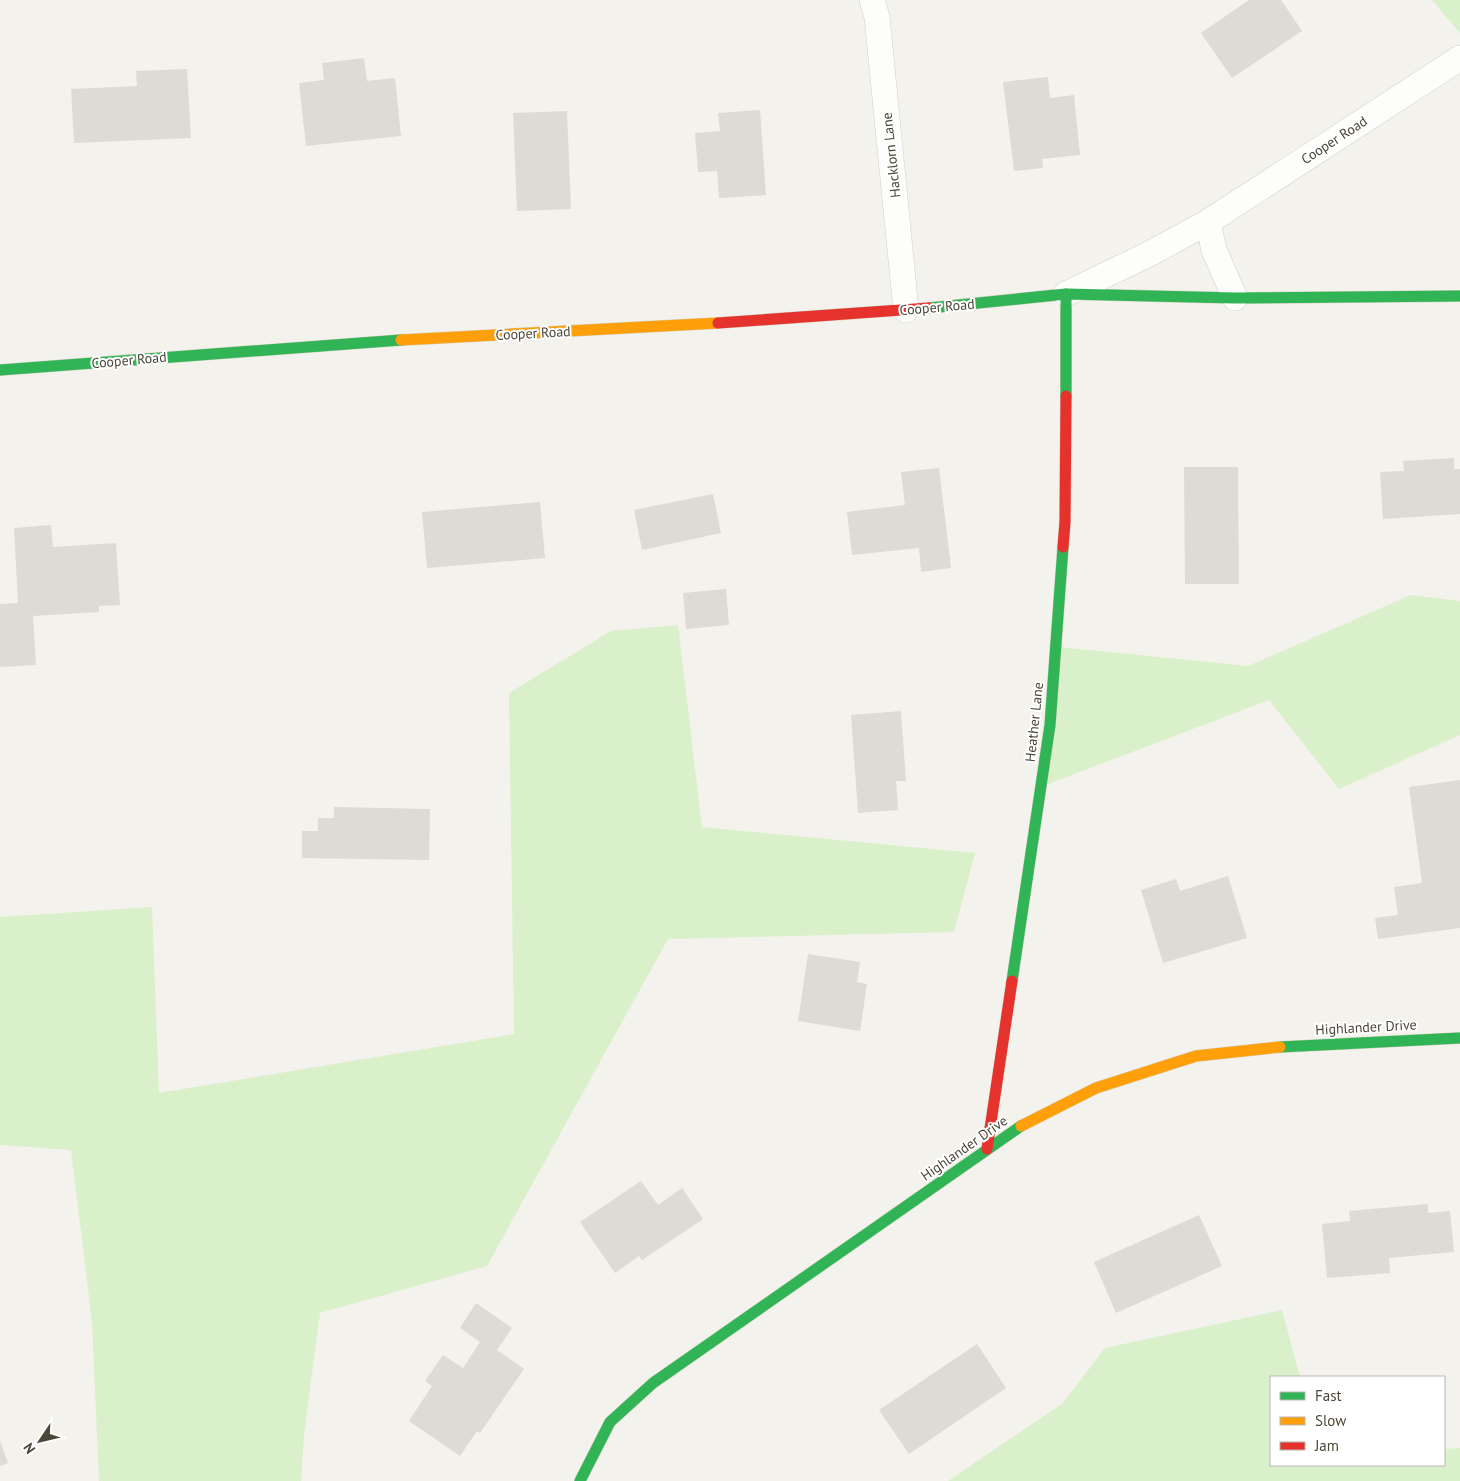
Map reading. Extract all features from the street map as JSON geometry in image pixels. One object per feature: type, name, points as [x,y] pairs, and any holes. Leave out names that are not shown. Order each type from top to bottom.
[{"type":"street","name":"Hacklorn Lane","points":[[872,0],[877,17],[906,310]]},
{"type":"street","name":"Cooper Road","points":[[1066,294],[1149,254],[1208,222],[1460,58]]},
{"type":"street","points":[[1208,222],[1214,250],[1235,298]]},
{"type":"street","name":"Cooper Road","points":[[0,370],[372,342],[715,324],[906,310],[1066,294],[1235,298],[1460,296]]},
{"type":"street","name":"Heather Lane","points":[[987,1149],[1050,725],[1065,522],[1066,294]]},
{"type":"street","name":"Highlander Drive","points":[[580,1481],[610,1422],[653,1383],[1025,1123],[1096,1088],[1196,1056],[1284,1046],[1460,1038]]},
{"type":"green space","points":[[1432,0],[1460,0],[1460,33]]},
{"type":"green space","points":[[1411,595],[1460,601],[1460,735],[1339,789],[1269,700],[1035,789],[1059,647],[1248,666]]},
{"type":"green space","points":[[678,625],[702,827],[975,853],[954,932],[668,939],[487,1266],[320,1313],[304,1434],[301,1481],[99,1481],[92,1322],[71,1150],[0,1145],[0,917],[152,907],[159,1093],[514,1034],[509,693],[611,631]]},
{"type":"green space","points":[[1282,1310],[1300,1376],[1270,1376],[1270,1466],[1445,1466],[1445,1449],[1460,1448],[1460,1481],[948,1481],[1063,1403],[1105,1348]]},
{"type":"building","points":[[1249,0],[1281,0],[1302,31],[1232,78],[1201,33]]},
{"type":"building","points":[[364,58],[367,81],[395,78],[401,136],[306,146],[299,83],[324,80],[322,63]]},
{"type":"building","points":[[187,69],[191,138],[74,143],[71,89],[137,86],[136,71]]},
{"type":"building","points":[[1048,77],[1050,98],[1074,95],[1080,155],[1042,159],[1043,168],[1014,171],[1003,82]]},
{"type":"building","points":[[760,110],[766,195],[719,198],[717,171],[698,172],[695,133],[720,131],[718,113]]},
{"type":"building","points":[[567,111],[571,209],[517,211],[513,113]]},
{"type":"building","points":[[1454,458],[1454,469],[1460,469],[1460,514],[1383,519],[1380,472],[1404,471],[1403,461]]},
{"type":"building","points":[[1184,467],[1238,467],[1239,584],[1185,584]]},
{"type":"building","points":[[939,468],[951,568],[921,572],[919,548],[852,555],[847,512],[905,505],[901,472]]},
{"type":"building","points":[[713,494],[721,533],[642,550],[634,510]]},
{"type":"building","points":[[540,502],[545,558],[427,568],[422,512]]},
{"type":"building","points":[[51,525],[53,547],[116,543],[120,605],[99,606],[99,612],[33,616],[36,665],[0,667],[0,604],[18,603],[14,528]]},
{"type":"building","points":[[726,589],[729,625],[686,629],[683,593]]},
{"type":"building","points":[[901,711],[906,781],[896,781],[898,810],[858,813],[851,715]]},
{"type":"building","points":[[1460,780],[1460,928],[1378,939],[1375,918],[1398,915],[1394,887],[1422,883],[1409,787]]},
{"type":"building","points":[[334,807],[430,809],[429,860],[302,858],[302,831],[318,831],[318,818],[334,818]]},
{"type":"building","points":[[1228,876],[1247,938],[1163,963],[1141,890],[1176,879],[1180,891]]},
{"type":"building","points":[[808,954],[860,962],[857,982],[867,984],[860,1031],[798,1021]]},
{"type":"building","points":[[641,1181],[658,1205],[682,1188],[703,1219],[642,1260],[639,1256],[615,1273],[580,1222]]},
{"type":"building","points":[[1428,1204],[1428,1213],[1450,1211],[1454,1252],[1389,1258],[1390,1273],[1327,1278],[1322,1224],[1350,1221],[1349,1211]]},
{"type":"building","points":[[1199,1215],[1222,1266],[1116,1313],[1094,1262]]},
{"type":"building","points":[[476,1303],[512,1328],[497,1350],[524,1369],[480,1433],[477,1431],[460,1456],[409,1421],[432,1386],[425,1381],[443,1355],[463,1368],[480,1342],[460,1328]]},
{"type":"building","points":[[977,1344],[1006,1388],[909,1454],[879,1410]]},
{"type":"building","points":[[0,1441],[8,1463],[0,1466]]},
{"type":"traffic: fast","points":[[929,308],[1066,294],[1235,298],[1460,296]]},
{"type":"traffic: fast","points":[[1066,294],[1066,396]]},
{"type":"traffic: fast","points":[[0,370],[401,340]]},
{"type":"traffic: fast","points":[[1012,981],[1050,725],[1063,547]]},
{"type":"traffic: fast","points":[[1280,1047],[1460,1038]]},
{"type":"traffic: fast","points":[[580,1481],[610,1422],[653,1383],[1021,1126]]},
{"type":"traffic: slow","points":[[401,340],[718,323]]},
{"type":"traffic: slow","points":[[1021,1126],[1096,1088],[1196,1056],[1280,1047]]},
{"type":"traffic: jam","points":[[718,323],[929,308]]},
{"type":"traffic: jam","points":[[1063,547],[1065,522],[1066,396]]},
{"type":"traffic: jam","points":[[987,1149],[1012,981]]}]
